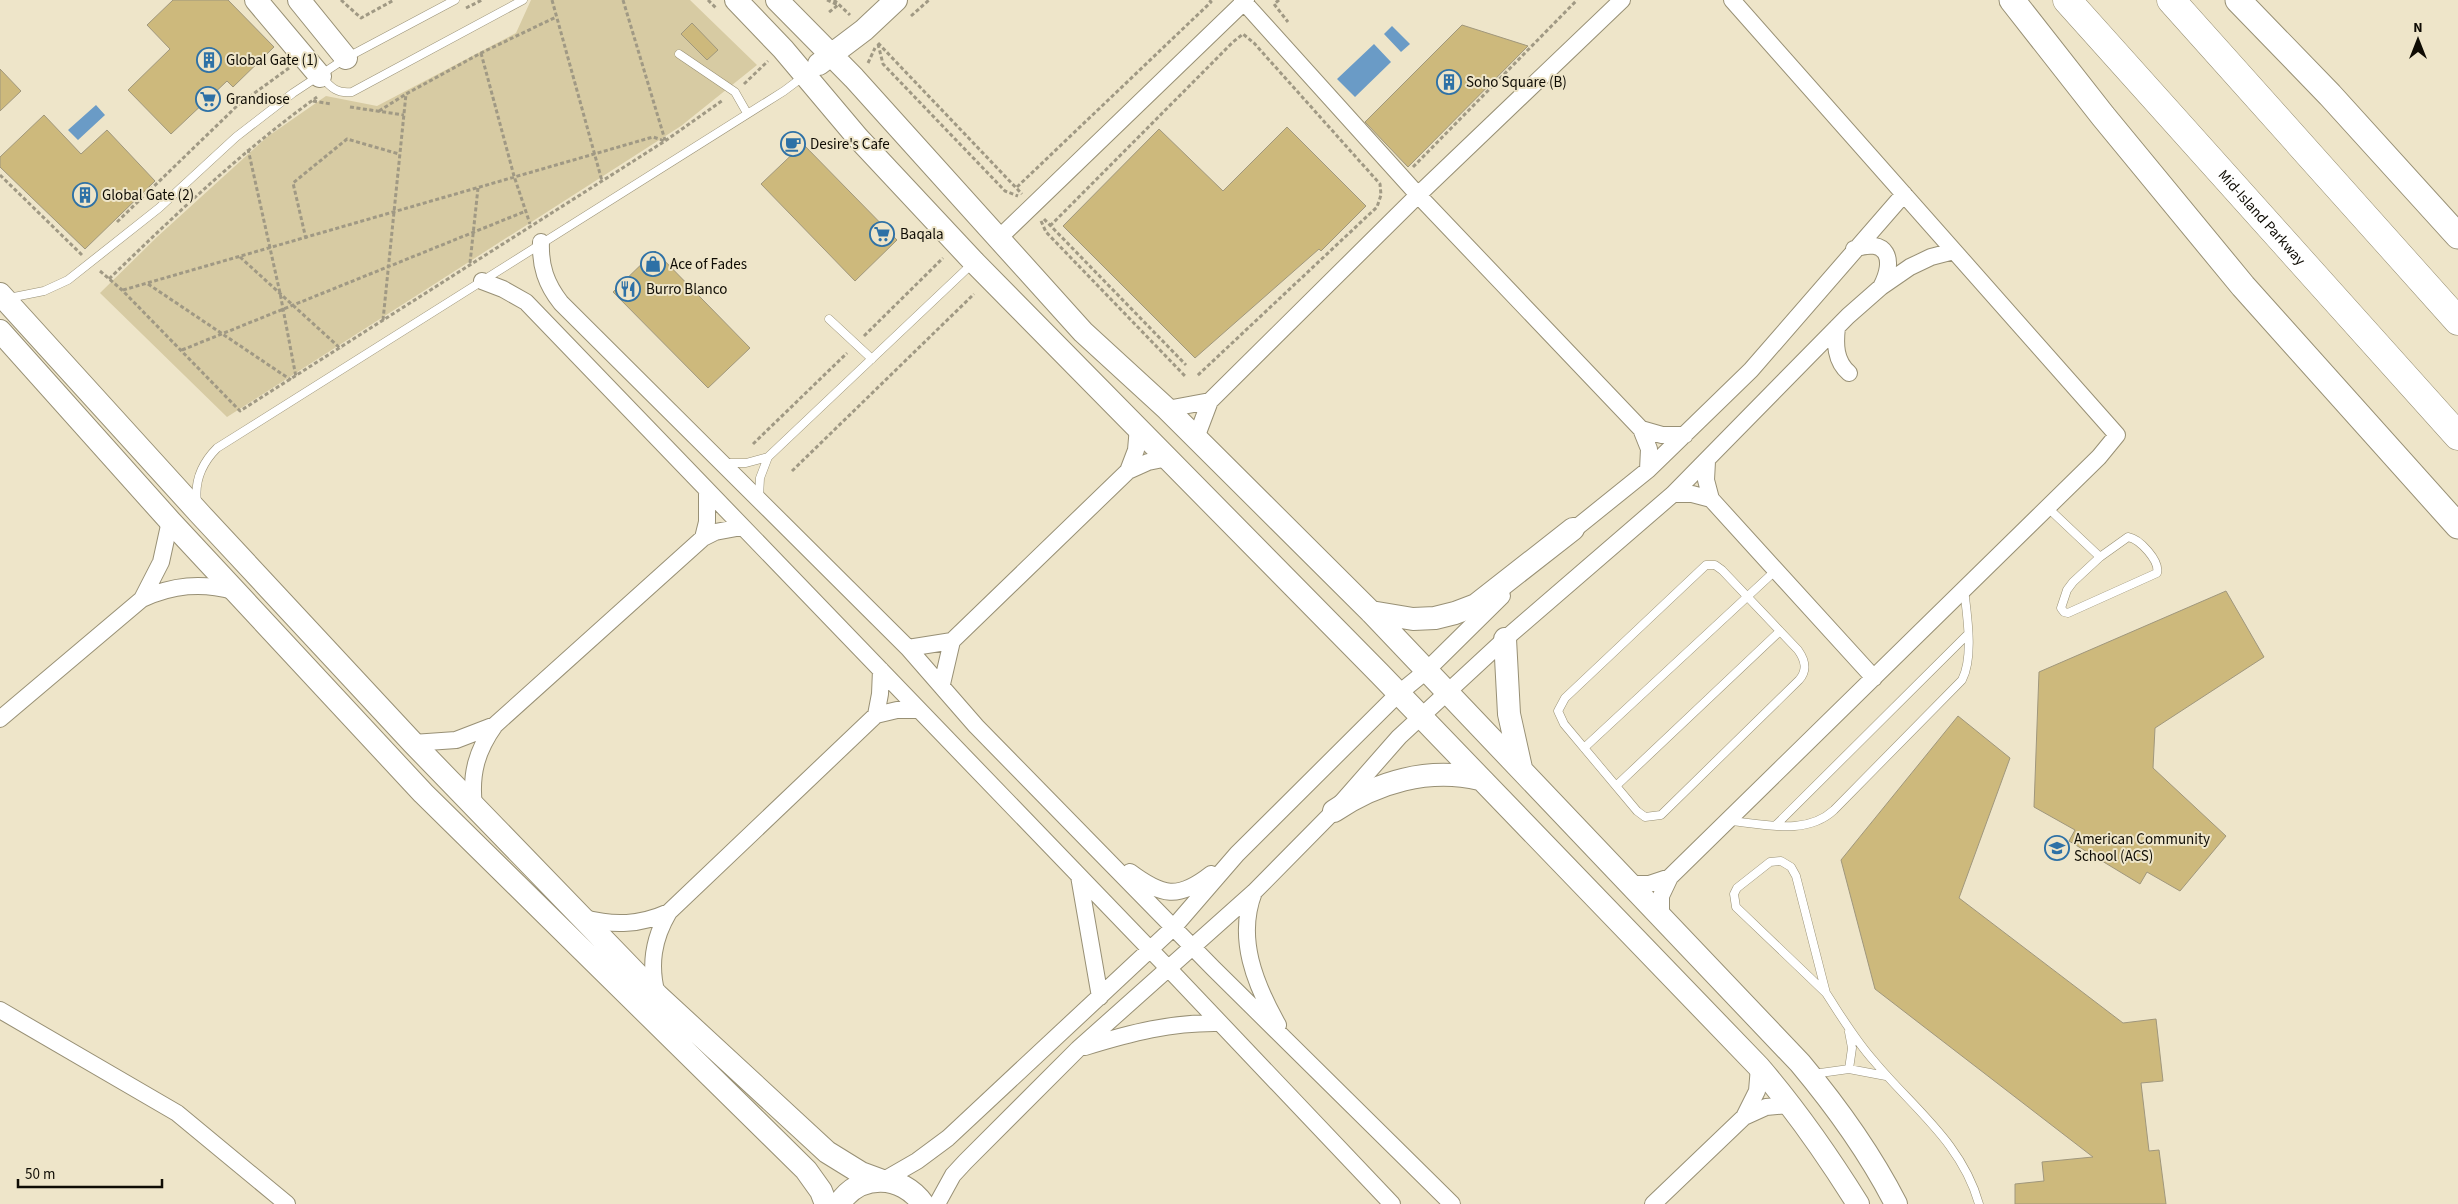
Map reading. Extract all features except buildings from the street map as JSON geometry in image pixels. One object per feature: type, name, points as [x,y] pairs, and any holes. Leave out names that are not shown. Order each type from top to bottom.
[{"type":"highway","name":"Mid-Island Parkway","points":[[2066,0],[2458,436]]},
{"type":"highway","points":[[2171,0],[2458,321]]},
{"type":"main road","points":[[2012,0],[2103,116],[2218,256],[2458,526]]},
{"type":"main road","points":[[2238,0],[2330,95],[2458,236]]},
{"type":"street","points":[[256,0],[325,81]]},
{"type":"street","points":[[299,0],[346,58]]},
{"type":"street","points":[[736,0],[858,138],[974,262],[1050,341],[1138,427],[1759,1068],[1790,1105],[1858,1204]]},
{"type":"street","points":[[777,0],[831,55],[1083,332],[1167,409],[1371,612],[1425,672],[1447,692],[1628,884],[1661,916],[1809,1074],[1859,1141],[1896,1204]]},
{"type":"street","points":[[804,75],[864,30],[896,0]]},
{"type":"street","points":[[1661,916],[1661,896],[1670,877],[2047,507],[2117,435],[1732,0]]},
{"type":"street","points":[[858,138],[871,142],[889,152],[972,239],[985,244],[998,239],[1244,1],[1418,195],[1641,429],[1648,449],[1648,470]]},
{"type":"street","points":[[1196,438],[1210,401],[1615,2]]},
{"type":"street","points":[[1371,612],[1413,619],[1435,618],[1476,605],[1574,529],[1648,470],[1685,435],[1786,331],[1854,249],[1904,194]]},
{"type":"street","points":[[541,242],[543,271],[548,284],[561,303],[908,648],[942,684],[976,726],[1173,928],[1452,1204]]},
{"type":"street","points":[[1854,249],[1873,245],[1884,250],[1888,255],[1890,266],[1881,287]]},
{"type":"street","points":[[937,1204],[944,1189],[965,1162],[1078,1049],[1254,892],[1334,811],[1399,737],[1420,717],[1505,638],[1673,494],[1837,326],[1881,287],[1916,264],[1954,250]]},
{"type":"street","points":[[974,262],[1002,265],[1052,311],[1083,332]]},
{"type":"street","points":[[482,281],[504,289],[526,302],[1168,968],[1392,1204]]},
{"type":"street","points":[[2,296],[200,514],[413,743],[658,995],[827,1152],[861,1173],[907,1187],[923,1204]]},
{"type":"street","points":[[1803,362],[1828,361],[1844,368],[1836,345],[1837,326]]},
{"type":"street","points":[[0,331],[234,591],[423,793],[806,1170],[826,1204]]},
{"type":"street","points":[[1167,409],[1210,401]]},
{"type":"street","points":[[1128,470],[1136,450],[1138,427]]},
{"type":"street","points":[[1641,429],[1662,435],[1685,435]]},
{"type":"street","points":[[942,684],[952,641],[1128,470],[1148,462],[1168,458]]},
{"type":"street","points":[[1707,461],[1706,480],[1711,499],[1874,678]]},
{"type":"street","points":[[703,538],[708,506],[706,490]]},
{"type":"street","points":[[1673,494],[1692,494],[1711,499]]},
{"type":"street","points":[[142,599],[161,562],[170,521]]},
{"type":"street","points":[[474,806],[472,777],[475,763],[480,749],[495,725],[703,538],[715,532],[742,527]]},
{"type":"street","points":[[838,1204],[847,1193],[857,1186],[882,1180],[917,1161],[948,1138],[1173,928],[1237,854],[1398,694],[1425,672],[1444,651],[1574,529]]},
{"type":"street","points":[[0,719],[142,599],[156,592],[187,585],[203,585],[234,591]]},
{"type":"street","points":[[1505,638],[1509,714],[1522,771]]},
{"type":"street","points":[[908,648],[952,641]]},
{"type":"street","points":[[876,715],[880,694],[881,670]]},
{"type":"street","points":[[658,995],[654,981],[653,952],[662,925],[669,912],[876,715],[897,710],[919,710]]},
{"type":"street","points":[[413,743],[442,743],[456,740],[495,725]]},
{"type":"street","points":[[1334,811],[1367,792],[1404,779],[1451,774],[1480,779]]},
{"type":"street","points":[[1088,840],[1150,887],[1173,892],[1186,890],[1196,885],[1237,854]]},
{"type":"street","points":[[1078,876],[1100,998]]},
{"type":"street","points":[[1628,884],[1649,884],[1670,877]]},
{"type":"street","points":[[1254,892],[1246,919],[1248,947],[1253,973],[1271,1012],[1296,1050]]},
{"type":"street","points":[[584,918],[612,924],[627,924],[656,918],[669,912]]},
{"type":"street","points":[[0,1010],[177,1113],[287,1204]]},
{"type":"street","points":[[1078,1049],[1128,1033],[1157,1027],[1199,1022],[1220,1023]]},
{"type":"street","points":[[1744,1117],[1757,1091],[1759,1068]]},
{"type":"street","points":[[1653,1204],[1744,1117],[1766,1107],[1790,1105]]},
{"type":"lane","points":[[2,296],[31,295],[56,286],[91,263],[159,208],[236,137],[293,93],[325,81],[346,58],[456,0]]},
{"type":"lane","points":[[325,81],[344,93],[352,92],[523,0]]},
{"type":"lane","points":[[679,54],[735,92],[747,112]]},
{"type":"lane","points":[[200,514],[196,494],[198,477],[206,461],[218,448],[804,75]]},
{"type":"lane","points":[[759,499],[760,478],[768,458],[974,262]]},
{"type":"lane","points":[[829,319],[872,359]]},
{"type":"lane","points":[[723,463],[746,463],[768,458]]},
{"type":"lane","points":[[2047,507],[2100,557]]},
{"type":"lane","points":[[2132,538],[2139,542],[2156,562],[2158,569],[2154,576],[2068,613],[2064,612],[2061,608],[2069,586],[2100,557],[2124,539],[2132,538]]},
{"type":"lane","points":[[1710,565],[1719,567],[1780,631],[1804,660],[1802,676],[1665,811],[1656,817],[1640,815],[1561,720],[1558,711],[1562,702],[1702,568],[1710,565]]},
{"type":"lane","points":[[1584,748],[1775,571]]},
{"type":"lane","points":[[1728,821],[1776,825],[1810,825],[1834,810],[1962,680],[1967,667],[1968,634],[1964,589]]},
{"type":"lane","points":[[1616,786],[1780,631]]},
{"type":"lane","points":[[1776,825],[1968,634]]},
{"type":"lane","points":[[1826,993],[1794,871],[1781,862],[1770,862],[1737,888],[1734,894],[1736,907],[1826,993],[1848,1028],[1888,1076],[1941,1132],[1953,1148],[1972,1183],[1978,1204]]},
{"type":"lane","points":[[1848,1028],[1852,1048],[1849,1069]]},
{"type":"lane","points":[[1809,1074],[1849,1069],[1888,1076]]},
{"type":"path","points":[[341,0],[361,18],[394,0]]},
{"type":"path","points":[[464,9],[482,0]]},
{"type":"path","points":[[552,0],[602,181]]},
{"type":"path","points":[[623,0],[665,141]]},
{"type":"path","points":[[827,0],[838,5]]},
{"type":"path","points":[[834,0],[855,21]]},
{"type":"path","points":[[1018,187],[1211,2],[1209,0]]},
{"type":"path","points":[[1279,0],[1274,4],[1292,28]]},
{"type":"path","points":[[1407,173],[1457,119],[1577,0]]},
{"type":"path","points":[[828,13],[838,5]]},
{"type":"path","points":[[378,112],[406,94],[556,17]]},
{"type":"path","points":[[1050,226],[1243,34],[1254,43],[1380,184],[1382,195],[1376,207],[1197,376]]},
{"type":"path","points":[[871,37],[878,43],[1018,187],[1025,199],[1006,191],[883,64],[878,43]]},
{"type":"path","points":[[481,54],[514,176],[530,224]]},
{"type":"path","points":[[0,175],[82,256],[122,290],[240,411],[341,348],[530,224],[665,141],[735,92],[774,57]]},
{"type":"path","points":[[111,228],[238,105],[292,65]]},
{"type":"path","points":[[109,279],[175,214],[248,149],[312,100],[325,81]]},
{"type":"path","points":[[382,320],[406,94]]},
{"type":"path","points":[[312,100],[404,115]]},
{"type":"path","points":[[122,290],[239,256],[306,239],[514,176],[652,137],[665,141]]},
{"type":"path","points":[[306,239],[293,183],[347,139],[400,154]]},
{"type":"path","points":[[248,149],[271,248],[296,377]]},
{"type":"path","points":[[470,263],[478,188]]},
{"type":"path","points":[[182,350],[388,269],[526,211]]},
{"type":"path","points":[[1186,365],[1038,213],[1046,232],[1186,376]]},
{"type":"path","points":[[82,256],[90,249]]},
{"type":"path","points":[[239,256],[341,348]]},
{"type":"path","points":[[147,283],[291,380]]},
{"type":"path","points":[[792,471],[974,294]]},
{"type":"shaded area","points":[[531,0],[690,0],[757,65],[681,126],[227,417],[100,293],[157,237],[267,137],[326,96],[377,106],[516,33]]},
{"type":"water","points":[[1392,26],[1410,44],[1401,52],[1384,34]]},
{"type":"water","points":[[1374,44],[1391,62],[1355,97],[1337,79]]},
{"type":"water","points":[[96,105],[105,115],[78,140],[68,130]]},
{"type":"place","name":"Global Gate (1)","points":[[209,60]]},
{"type":"place","name":"Soho Square (B)","points":[[1449,82]]},
{"type":"place","name":"Grandiose","points":[[208,99]]},
{"type":"place","name":"Desire's Cafe","points":[[793,144]]},
{"type":"place","name":"Global Gate (2)","points":[[85,195]]},
{"type":"place","name":"Baqala","points":[[882,234]]},
{"type":"place","name":"Ace of Fades","points":[[653,264]]},
{"type":"place","name":"Burro Blanco","points":[[628,289]]},
{"type":"place","name":"American Community School (ACS)","points":[[2057,848]]}]
